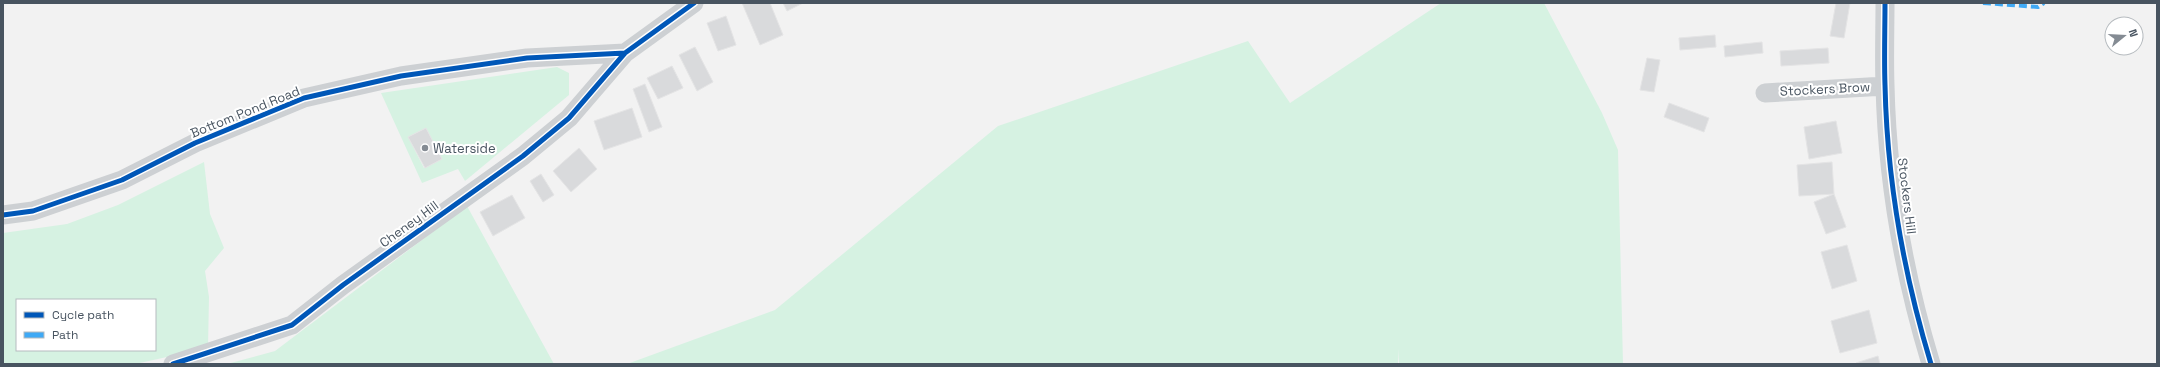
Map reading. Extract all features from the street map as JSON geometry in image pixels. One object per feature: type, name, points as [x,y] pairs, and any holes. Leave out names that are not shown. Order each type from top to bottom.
[{"type":"street","name":"Cheney Hill","points":[[173,364],[292,324],[343,285],[523,156],[569,118],[625,53],[694,3]]},
{"type":"street","name":"Stockers Hill","points":[[1885,3],[1885,86],[1892,168],[1905,263],[1917,319],[1931,364]]},
{"type":"street","name":"Bottom Pond Road","points":[[3,216],[33,211],[122,180],[196,143],[304,98],[401,76],[527,58],[625,53]]},
{"type":"street","name":"Stockers Brow","points":[[1765,92],[1885,86]]},
{"type":"green space","points":[[1441,3],[1544,3],[1602,113],[1618,150],[1623,364],[1399,364],[1399,349],[1398,364],[627,364],[775,310],[998,126],[1248,41],[1290,103]]},
{"type":"green space","points":[[557,67],[569,73],[569,95],[465,181],[458,169],[422,183],[381,93]],"holes":[[[426,128],[442,159],[424,168],[408,137]]]},
{"type":"green space","points":[[204,162],[210,214],[224,248],[205,271],[209,297],[208,348],[135,364],[3,364],[3,233],[67,224],[118,205]]},
{"type":"green space","points":[[467,206],[554,364],[227,364],[275,351]]},
{"type":"building","points":[[742,3],[770,3],[783,35],[760,45]]},
{"type":"building","points":[[783,3],[803,3],[787,11]]},
{"type":"building","points":[[1836,3],[1850,3],[1844,38],[1830,36]]},
{"type":"building","points":[[726,16],[736,45],[718,51],[707,23]]},
{"type":"building","points":[[1715,35],[1716,47],[1680,50],[1679,38]]},
{"type":"building","points":[[1762,42],[1763,53],[1725,57],[1724,46]]},
{"type":"building","points":[[695,47],[713,82],[697,91],[679,55]]},
{"type":"building","points":[[1828,48],[1829,63],[1781,66],[1780,51]]},
{"type":"building","points":[[1647,58],[1660,60],[1654,92],[1640,90]]},
{"type":"building","points":[[672,66],[683,88],[658,99],[647,78]]},
{"type":"building","points":[[645,84],[662,127],[649,132],[633,89]]},
{"type":"building","points":[[1669,103],[1709,118],[1704,132],[1664,117]]},
{"type":"building","points":[[632,108],[642,137],[604,150],[594,121]]},
{"type":"building","points":[[1836,121],[1842,153],[1809,159],[1804,127]]},
{"type":"building","name":"Waterside","points":[[426,128],[442,159],[425,168],[408,137]]},
{"type":"building","points":[[579,148],[597,169],[571,192],[553,171]]},
{"type":"building","points":[[1832,162],[1834,194],[1799,196],[1797,165]]},
{"type":"building","points":[[541,174],[554,195],[543,202],[530,181]]},
{"type":"building","points":[[1834,194],[1846,227],[1826,234],[1814,202]]},
{"type":"building","points":[[512,195],[525,218],[493,236],[480,212]]},
{"type":"building","points":[[1847,245],[1857,281],[1832,289],[1821,252]]},
{"type":"building","points":[[1869,310],[1877,343],[1840,353],[1831,321]]},
{"type":"building","points":[[1878,356],[1880,364],[1856,364],[1856,363]]},
{"type":"marked path","points":[[1983,3],[2038,7],[2044,3]]},
{"type":"cycle path","points":[[173,364],[292,325],[343,285],[523,156],[569,118],[625,53],[694,3]]},
{"type":"cycle path","points":[[1885,3],[1886,120],[1893,191],[1905,261],[1921,330],[1931,364]]},
{"type":"cycle path","points":[[3,215],[33,211],[122,180],[195,143],[304,98],[401,76],[527,58],[625,53]]},
{"type":"place","name":"Waterside","points":[[425,148]]}]
